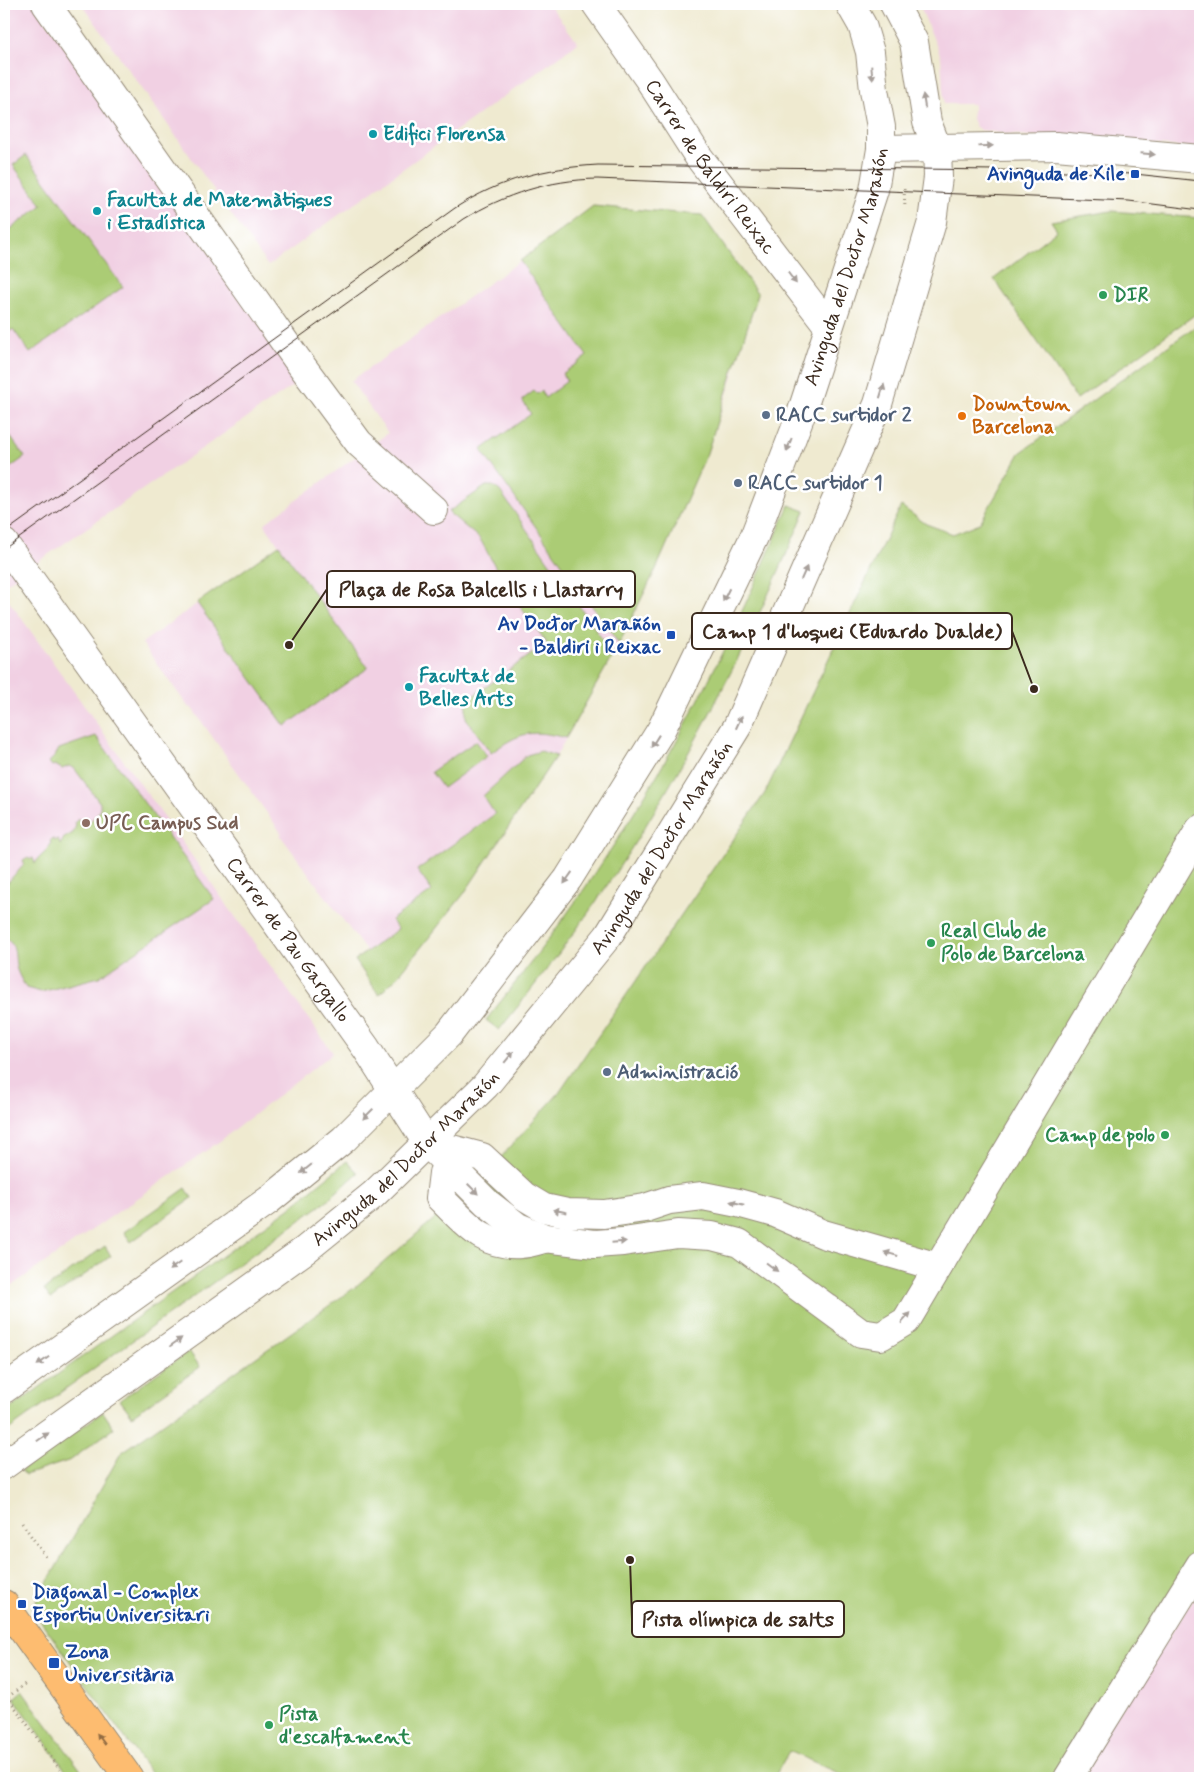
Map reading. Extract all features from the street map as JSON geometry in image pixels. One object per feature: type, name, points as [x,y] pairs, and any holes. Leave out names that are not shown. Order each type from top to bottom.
[{"type":"main road","points":[[4,1604],[129,1778]]},
{"type":"street","points":[[46,4],[296,358],[359,443],[434,510]]},
{"type":"street","name":"Carrer de Baldiri Reixac","points":[[596,4],[650,81],[698,156],[829,327]]},
{"type":"street","name":"Avinguda del Doctor Marañón","points":[[4,1388],[269,1200],[344,1139],[449,1034],[568,878],[661,730],[754,538],[801,414],[874,190],[882,149],[881,127],[874,90],[870,52],[862,25],[850,4]]},
{"type":"street","name":"Avinguda del Doctor Marañón","points":[[4,1465],[305,1250],[373,1195],[436,1156],[485,1086],[608,936],[737,727],[878,404],[932,222],[938,177],[937,148],[927,122],[914,42],[894,4]]},
{"type":"street","points":[[882,149],[1056,146],[1200,159]]},
{"type":"street","name":"Carrer de Pau Gargallo","points":[[4,543],[366,1048],[436,1156],[447,1191],[473,1218],[490,1228],[518,1227],[545,1238]]},
{"type":"street","points":[[938,1267],[823,1234],[775,1213],[738,1202],[703,1196],[669,1200],[645,1208],[604,1214],[567,1213],[544,1208],[524,1196],[482,1158],[436,1156],[440,1198],[480,1237],[495,1242],[521,1244],[545,1238],[595,1244],[678,1234],[712,1236],[739,1243],[860,1333],[880,1336],[906,1321],[1200,829]]},
{"type":"street","points":[[1068,1778],[1200,1565]]},
{"type":"path","points":[[22,1522],[46,1557]]},
{"type":"path","points":[[8,1697],[25,1684]]},
{"type":"path","points":[[4,1692],[66,1778]]},
{"type":"shaded area","points":[[4,4],[34,4],[300,381],[4,585]]},
{"type":"shaded area","name":"Edifici Florensa","points":[[82,4],[549,4],[578,43],[268,266]]},
{"type":"shaded area","points":[[919,4],[1200,4],[1200,148],[1006,134],[981,130],[976,127],[972,119],[974,104],[944,104],[941,57]]},
{"type":"shaded area","points":[[593,206],[702,215],[734,373],[707,453],[657,567],[613,655],[556,756],[463,895],[399,975],[379,995],[355,960],[366,951],[280,835],[282,834],[191,707],[189,708],[142,643],[279,545],[264,524],[388,433],[351,381],[516,264]]},
{"type":"shaded area","name":"UPC Campus Sud","points":[[4,594],[333,1053],[220,1141],[4,1291]]},
{"type":"shaded area","points":[[1200,1589],[1200,1778],[1074,1778]]},
{"type":"green space","points":[[26,155],[123,287],[30,353],[13,329],[4,336],[4,234],[42,205],[13,165]]},
{"type":"green space","points":[[593,206],[702,215],[758,294],[707,453],[657,567],[619,644],[481,450],[531,414],[522,400],[534,391],[537,394],[541,391],[545,398],[567,381],[562,374],[587,356],[520,261]]},
{"type":"green space","name":"DIR","points":[[1111,211],[1200,218],[1200,311],[1077,399],[994,279],[1057,230],[1051,221]]},
{"type":"green space","name":"Real Club de Polo de Barcelona","points":[[1200,323],[1200,1577],[1071,1778],[850,1778],[789,1751],[774,1778],[154,1778],[32,1609],[121,1453],[354,1288],[484,1176],[559,1093],[765,793],[901,506],[926,524],[953,534],[980,523],[1020,453]]},
{"type":"green space","points":[[4,428],[25,457],[4,472]]},
{"type":"green space","points":[[486,486],[493,486],[500,491],[613,655],[566,738],[535,733],[526,734],[491,753],[466,718],[466,701],[547,643],[508,590],[480,539],[448,512]]},
{"type":"green space","points":[[789,505],[805,511],[732,671],[691,749],[612,878],[557,956],[499,1030],[486,1020],[544,945],[581,893],[617,840],[678,739],[718,662]]},
{"type":"green space","points":[[279,545],[368,668],[285,726],[197,603]]},
{"type":"green space","points":[[96,736],[214,899],[99,977],[41,992],[26,988],[17,970],[14,948],[4,938],[4,878],[6,877],[8,883],[24,863],[23,860],[28,857],[30,859],[33,858],[35,864],[48,849],[53,838],[55,841],[58,839],[60,845],[64,838],[73,833],[76,825],[75,822],[78,819],[80,822],[85,822],[85,828],[99,811],[100,803],[74,768],[69,766],[62,769],[55,765],[52,766],[49,762],[59,749]]},
{"type":"green space","points":[[476,741],[487,756],[443,788],[431,772]]},
{"type":"green space","points":[[541,751],[556,756],[463,895],[399,975],[379,995],[355,960],[398,929],[391,920],[432,891],[417,870],[495,814],[483,796],[527,755]]},
{"type":"green space","points":[[347,1161],[358,1173],[324,1203],[4,1433],[4,1413],[288,1209]]},
{"type":"green space","points":[[186,1188],[192,1198],[131,1242],[124,1232]]},
{"type":"green space","points":[[105,1246],[111,1256],[51,1299],[44,1290]]},
{"type":"green space","points":[[189,1351],[200,1367],[132,1416],[120,1400]]},
{"type":"green space","points":[[103,1412],[114,1428],[71,1460],[25,1475],[21,1470]]},
{"type":"green space","points":[[22,1691],[80,1769],[81,1778],[71,1778],[14,1698]]},
{"type":"tram line","points":[[4,533],[455,208],[506,182],[541,172],[598,165],[997,170],[1135,174],[1200,181]]},
{"type":"tram line","points":[[4,549],[464,219],[495,202],[528,190],[562,182],[597,179],[1129,201],[1200,210]]},
{"type":"place","name":"Edifici Florensa","points":[[373,134]]},
{"type":"place","name":"Avinguda de Xile","points":[[1135,174]]},
{"type":"place","name":"Facultat de Matemàtiques i Estadística","points":[[97,211]]},
{"type":"place","name":"DIR","points":[[1103,295]]},
{"type":"place","name":"RACC surtidor 2","points":[[766,415]]},
{"type":"place","name":"Downtown Barcelona","points":[[962,416]]},
{"type":"place","name":"RACC surtidor 1","points":[[738,483]]},
{"type":"place","name":"Av Doctor Marañón - Baldiri i Reixac","points":[[671,635]]},
{"type":"place","name":"Plaça de Rosa Balcells i Llastarry","points":[[289,645]]},
{"type":"place","name":"Facultat de Belles Arts","points":[[409,687]]},
{"type":"place","name":"Camp 1 d'hoquei (Eduardo Dualde)","points":[[1034,689]]},
{"type":"place","name":"UPC Campus Sud","points":[[86,823]]},
{"type":"place","name":"Real Club de Polo de Barcelona","points":[[931,943]]},
{"type":"place","name":"Administració","points":[[607,1072]]},
{"type":"place","name":"Camp de polo","points":[[1165,1135]]},
{"type":"place","name":"Pista olímpica de salts","points":[[630,1560]]},
{"type":"place","name":"Diagonal - Complex Esportiu Universitari","points":[[22,1604]]},
{"type":"place","name":"Zona Universitària","points":[[54,1663]]},
{"type":"place","name":"Pista d'escalfament","points":[[269,1725]]}]
